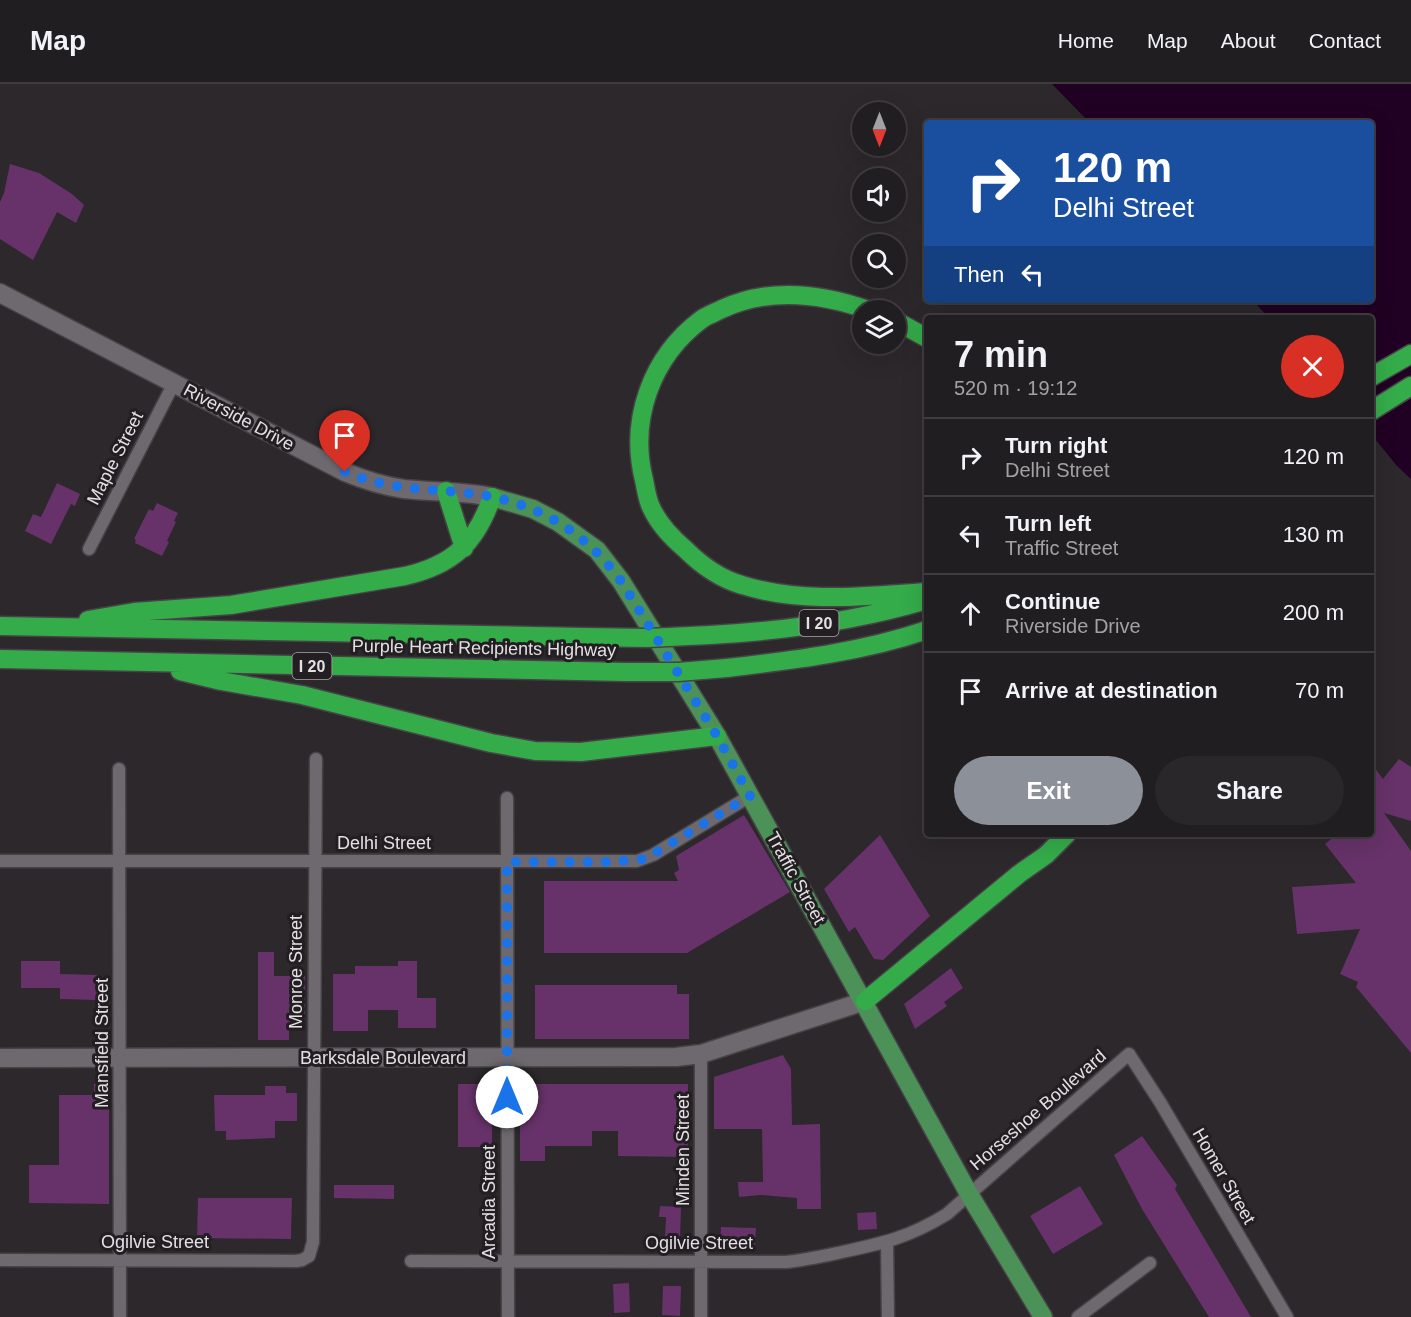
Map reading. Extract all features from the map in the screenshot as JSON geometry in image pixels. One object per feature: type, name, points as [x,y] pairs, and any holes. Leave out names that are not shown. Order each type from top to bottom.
[{"type":"highway","points":[[852,305],[804,294],[770,295],[735,303],[703,318],[679,340],[656,373],[645,402],[638,435],[641,468],[650,506],[672,538],[699,562],[740,585],[783,595],[818,598],[924,592]]},
{"type":"highway","points":[[906,326],[924,336]]},
{"type":"highway","points":[[1374,375],[1411,354]]},
{"type":"highway","points":[[1374,409],[1411,386]]},
{"type":"highway","points":[[446,491],[464,548]]},
{"type":"highway","points":[[40,627],[134,612],[231,605],[426,571],[443,563],[464,548],[483,522],[492,497]]},
{"type":"highway","name":"Purple Heart Recipients Highway","points":[[0,626],[647,638],[782,629],[838,620],[924,601]]},
{"type":"highway","name":"Purple Heart Recipients Highway","points":[[0,659],[678,672],[793,661],[851,651],[924,631]]},
{"type":"highway","points":[[146,663],[221,681],[302,695],[491,743],[535,751],[581,752],[717,736]]},
{"type":"highway","points":[[1019,874],[1046,837]]},
{"type":"highway","points":[[865,1001],[1019,874],[1046,855],[1064,837]]},
{"type":"main road","name":"Riverside Drive","points":[[0,293],[356,477],[402,489],[446,491],[492,497]]},
{"type":"main road","name":"Traffic Street","points":[[492,497],[543,513],[572,531],[597,550],[621,581],[717,736],[865,1001],[969,1194],[1043,1317]]},
{"type":"main road","name":"Barksdale Boulevard","points":[[0,1058],[676,1058],[701,1054],[865,1001]]},
{"type":"street","name":"Maple Street","points":[[89,549],[174,383]]},
{"type":"street","name":"Monroe Street","points":[[309,1256],[313,1242],[316,759]]},
{"type":"street","name":"Mansfield Street","points":[[119,769],[120,1317]]},
{"type":"street","name":"Delhi Street","points":[[0,861],[616,862],[645,859],[750,796]]},
{"type":"street","name":"Arcadia Street","points":[[507,798],[508,1317]]},
{"type":"street","name":"Minden Street","points":[[701,1054],[701,1317]]},
{"type":"street","name":"Horseshoe Boulevard","points":[[969,1194],[1129,1054]]},
{"type":"street","name":"Homer Street","points":[[1129,1054],[1160,1102],[1287,1317]]},
{"type":"street","name":"Ogilvie Street","points":[[411,1261],[803,1260],[900,1238],[947,1214],[969,1194]]},
{"type":"street","points":[[887,1242],[888,1317]]},
{"type":"street","name":"Ogilvie Street","points":[[0,1260],[296,1261],[309,1256]]},
{"type":"street","points":[[1078,1317],[1150,1263]]},
{"type":"shaded area","points":[[1052,84],[1411,84],[1411,479],[1374,438],[1374,315],[1266,315],[1256,303],[1374,303],[1374,120],[1087,120]]},
{"type":"building","points":[[10,164],[39,173],[72,194],[84,205],[76,223],[57,212],[33,260],[0,239],[0,202]]},
{"type":"building","points":[[57,483],[80,494],[75,506],[71,504],[51,544],[25,531],[33,514],[41,517]]},
{"type":"building","points":[[157,503],[178,513],[162,556],[135,543],[134,539],[149,509],[153,511]]},
{"type":"building","points":[[1399,759],[1411,767],[1411,821],[1384,813],[1411,851],[1411,1053],[1356,987],[1358,982],[1340,974],[1360,929],[1297,934],[1292,887],[1356,883],[1325,844],[1333,837],[1374,837],[1374,767],[1383,779]]},
{"type":"building","points":[[744,815],[790,892],[687,953],[544,953],[544,881],[678,881],[674,873],[679,870],[676,856]]},
{"type":"building","points":[[880,835],[930,916],[883,960],[874,959],[855,927],[849,932],[824,889]]},
{"type":"building","points":[[258,952],[274,952],[274,976],[305,976],[305,1021],[289,1022],[289,1040],[258,1040]]},
{"type":"building","points":[[21,961],[60,961],[60,974],[98,975],[98,1000],[60,999],[60,988],[21,988]]},
{"type":"building","points":[[398,961],[417,961],[417,998],[436,998],[436,1028],[398,1028],[398,1010],[368,1010],[368,1031],[333,1031],[333,974],[355,974],[355,966],[398,966]]},
{"type":"building","points":[[951,968],[963,988],[944,1002],[947,1006],[915,1029],[904,1004]]},
{"type":"building","points":[[535,985],[677,985],[677,994],[689,994],[689,1039],[535,1039]]},
{"type":"building","points":[[783,1055],[791,1069],[792,1125],[820,1124],[821,1209],[797,1209],[797,1198],[761,1195],[739,1197],[738,1182],[763,1182],[762,1129],[714,1129],[714,1077]]},
{"type":"building","points":[[94,1084],[109,1084],[109,1204],[29,1203],[29,1165],[59,1165],[59,1095],[94,1095]]},
{"type":"building","points":[[458,1084],[492,1084],[492,1147],[458,1147]]},
{"type":"building","points":[[520,1084],[688,1084],[688,1157],[618,1156],[618,1131],[592,1131],[592,1146],[545,1146],[545,1161],[520,1161]]},
{"type":"building","points":[[265,1086],[286,1086],[286,1093],[297,1093],[297,1121],[275,1121],[275,1138],[226,1140],[226,1131],[215,1131],[214,1095],[265,1095]]},
{"type":"building","points":[[1142,1136],[1177,1185],[1175,1189],[1251,1317],[1209,1317],[1142,1209],[1114,1155]]},
{"type":"building","points":[[334,1185],[394,1185],[394,1199],[334,1198]]},
{"type":"building","points":[[1080,1186],[1103,1224],[1053,1254],[1030,1216]]},
{"type":"building","points":[[198,1198],[292,1198],[291,1239],[197,1238]]},
{"type":"building","points":[[660,1206],[681,1207],[680,1240],[665,1239],[666,1217],[659,1217]]},
{"type":"building","points":[[876,1212],[877,1229],[858,1230],[857,1213]]},
{"type":"building","points":[[721,1227],[756,1228],[755,1247],[720,1246]]},
{"type":"building","points":[[629,1283],[630,1312],[614,1313],[613,1284]]},
{"type":"building","points":[[663,1286],[681,1286],[680,1316],[662,1315]]},
{"type":"route","points":[[345,472],[402,489],[469,493],[521,504],[543,513],[586,541],[605,559],[621,581],[717,736],[750,796],[645,859],[608,862],[507,862],[507,1097]]}]
